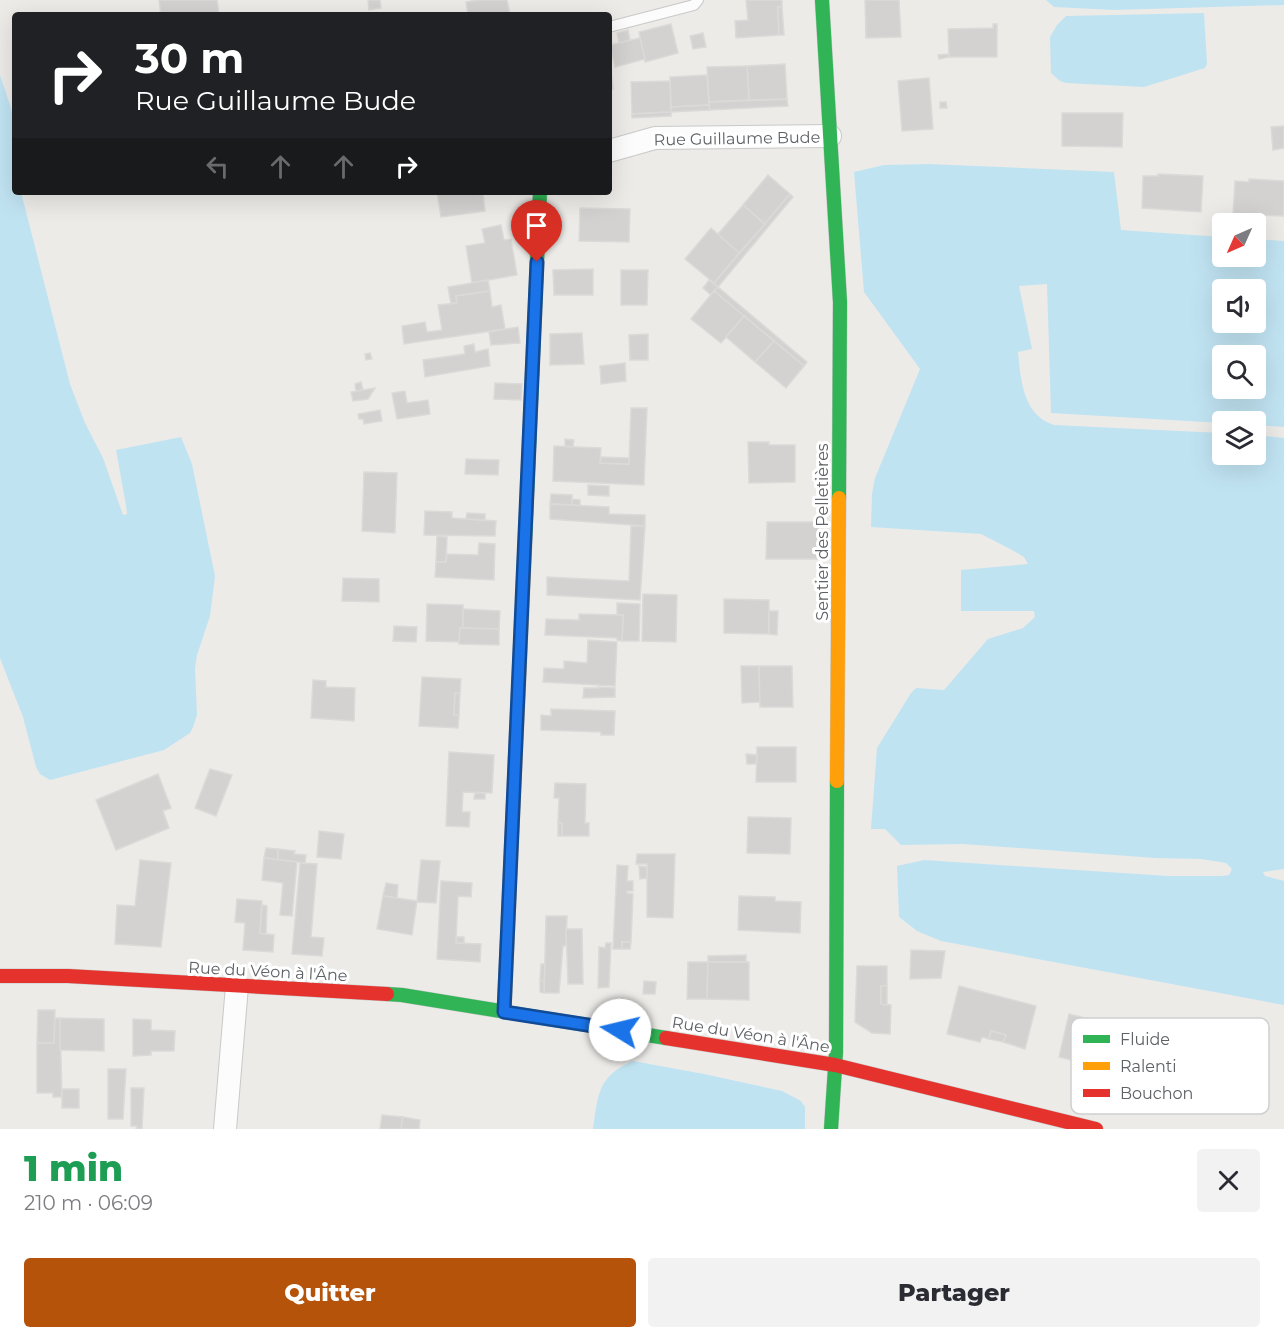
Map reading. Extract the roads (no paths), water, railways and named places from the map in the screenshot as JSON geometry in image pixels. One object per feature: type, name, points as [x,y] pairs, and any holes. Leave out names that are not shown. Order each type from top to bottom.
[{"type":"street","name":"Sentier des Pelletières","points":[[822,0],[840,302],[835,1065],[831,1129]]},
{"type":"street","name":"Rue Guillaume Bude","points":[[612,150],[655,138],[830,136]]},
{"type":"street","points":[[504,1012],[540,195]]},
{"type":"street","name":"Rue du Véon à l'Âne","points":[[0,976],[69,976],[402,995],[835,1065],[1096,1129]]},
{"type":"street","points":[[225,1129],[237,986]]},
{"type":"lane","points":[[612,26],[693,5],[698,0]]},
{"type":"water","points":[[1046,0],[1284,0],[1284,5],[1114,10],[1054,7]]},
{"type":"water","points":[[1204,13],[1207,64],[1205,68],[1144,87],[1066,83],[1051,73],[1050,37],[1066,16]]},
{"type":"water","points":[[0,75],[12,113],[12,195],[22,195],[70,384],[85,423],[103,458],[123,515],[127,514],[116,450],[181,437],[192,464],[215,576],[210,616],[195,668],[197,715],[190,733],[164,750],[50,780],[40,774],[36,767],[23,717],[0,658]]},
{"type":"water","points":[[928,164],[1114,172],[1121,230],[1212,236],[1212,267],[1266,267],[1266,240],[1284,241],[1284,427],[1266,426],[1266,411],[1212,411],[1212,422],[1051,413],[1047,284],[1019,286],[1032,349],[1018,352],[1023,385],[1030,405],[1044,420],[1054,425],[1212,433],[1212,465],[1266,465],[1266,436],[1284,438],[1284,869],[1263,872],[1265,876],[1284,881],[1284,1005],[941,941],[917,931],[899,917],[897,866],[924,860],[1168,876],[1222,876],[1229,875],[1232,869],[1226,863],[1201,859],[1155,858],[963,844],[901,845],[885,829],[871,829],[877,748],[911,693],[916,688],[944,690],[988,639],[1023,628],[1035,617],[1034,611],[961,611],[961,570],[1028,564],[1024,557],[1012,550],[981,534],[871,527],[875,478],[920,369],[864,292],[854,172],[884,165]]},
{"type":"water","points":[[633,1061],[782,1091],[801,1101],[805,1107],[805,1129],[593,1129],[596,1106],[606,1080],[621,1067]]}]
